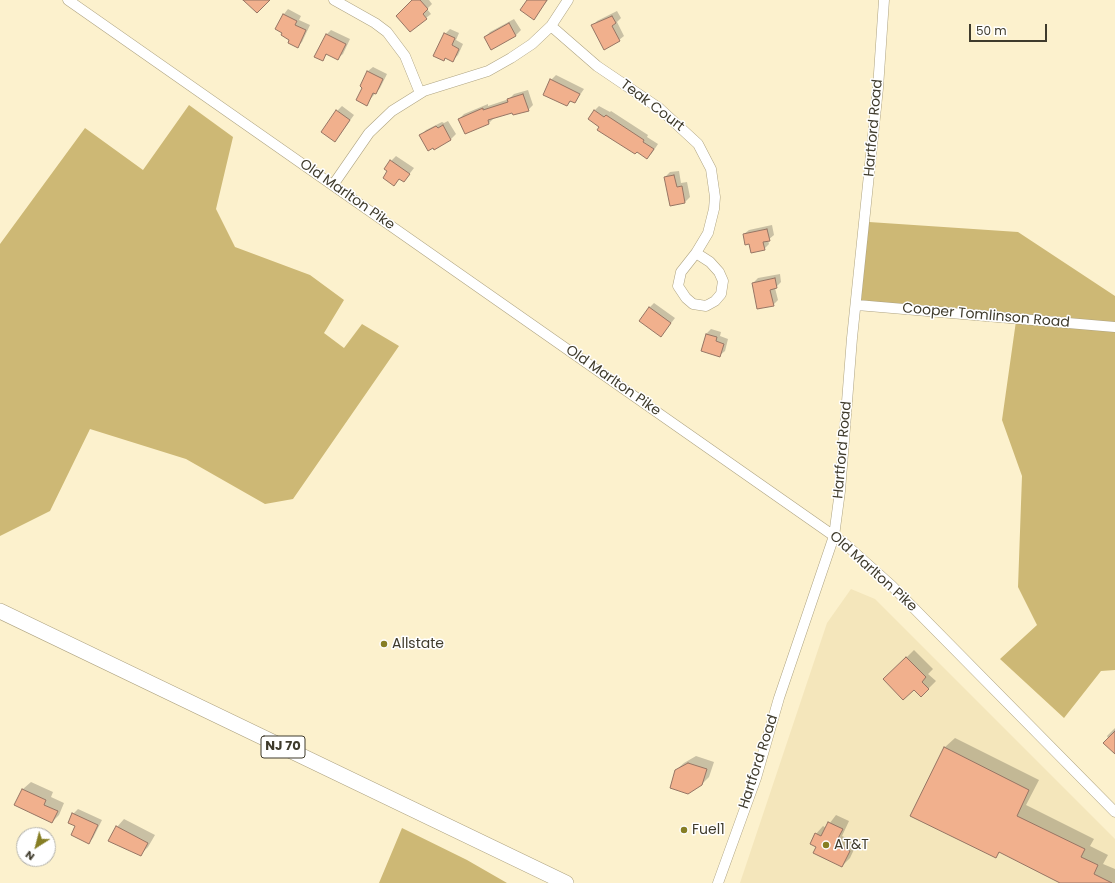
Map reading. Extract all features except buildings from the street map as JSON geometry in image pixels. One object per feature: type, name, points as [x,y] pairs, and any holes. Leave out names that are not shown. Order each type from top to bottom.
[{"type":"highway","name":"NJ 70","points":[[0,610],[566,883]]},
{"type":"street","name":"Old Marlton Pike","points":[[68,0],[834,536],[892,586],[1113,807]]},
{"type":"street","points":[[334,0],[375,23],[387,32],[405,56],[420,93]]},
{"type":"street","points":[[333,185],[369,133],[392,111],[420,93],[488,71],[522,51],[551,26],[568,0]]},
{"type":"street","name":"Hartford Road","points":[[718,883],[756,778],[779,698],[834,536],[840,491],[852,338],[857,305],[884,0]]},
{"type":"street","name":"Teak Court","points":[[551,26],[597,66],[659,108],[698,144],[711,169],[715,197],[710,227],[696,253],[680,272],[678,286],[686,298],[693,304],[706,306],[715,301],[721,294],[723,281],[719,272],[710,262],[696,253]]},
{"type":"street","name":"Cooper Tomlinson Road","points":[[857,305],[1115,327]]},
{"type":"shaded area","points":[[189,105],[233,137],[216,209],[235,247],[310,275],[344,300],[324,333],[344,348],[362,324],[399,346],[293,499],[265,504],[186,459],[90,429],[50,511],[0,536],[0,244],[85,128],[143,170]]},
{"type":"shaded area","points":[[869,222],[1018,232],[1115,296],[1115,670],[1101,671],[1064,718],[1000,659],[1037,625],[1018,587],[1022,476],[1002,420],[1016,321],[861,300]]},
{"type":"shaded area","points":[[851,589],[875,599],[1115,839],[1115,883],[740,883],[827,623]]},
{"type":"shaded area","points":[[402,828],[467,860],[507,883],[379,883]]},
{"type":"place","name":"Allstate","points":[[384,644]]},
{"type":"place","name":"Fuel1","points":[[684,830]]},
{"type":"place","name":"AT&T","points":[[826,845]]}]
